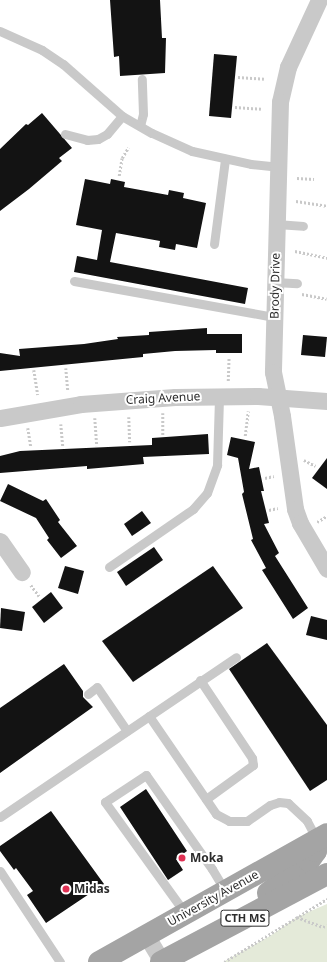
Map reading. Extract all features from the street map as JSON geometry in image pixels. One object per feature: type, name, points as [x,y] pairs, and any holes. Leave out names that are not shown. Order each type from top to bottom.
[{"type":"main road","name":"University Avenue","points":[[99,962],[322,837]]},
{"type":"main road","points":[[226,928],[309,861],[316,851],[322,837]]},
{"type":"main road","name":"CTH MS","points":[[162,962],[327,874]]},
{"type":"street","name":"Brody Drive","points":[[319,0],[288,67],[280,102],[273,372],[276,397],[282,416],[295,509],[300,524],[327,569]]},
{"type":"street","name":"Craig Avenue","points":[[0,418],[81,404],[224,389],[276,397],[327,401]]},
{"type":"street","points":[[0,541],[22,572]]},
{"type":"street","points":[[146,935],[162,962]]},
{"type":"lane","points":[[0,30],[42,50],[63,64],[122,116],[140,126],[192,151],[278,167]]},
{"type":"lane","points":[[140,126],[143,114],[142,79]]},
{"type":"lane","points":[[65,134],[87,140],[98,139],[107,134],[122,116]]},
{"type":"lane","points":[[214,244],[225,158]]},
{"type":"lane","points":[[276,224],[303,226]]},
{"type":"lane","points":[[74,281],[274,317]]},
{"type":"lane","points":[[275,282],[297,284]]},
{"type":"lane","points":[[109,567],[193,509],[208,493],[217,465],[224,389]]},
{"type":"lane","points":[[0,818],[236,656]]},
{"type":"lane","points":[[200,680],[252,758],[253,765],[206,799]]},
{"type":"lane","points":[[88,694],[97,687],[127,731]]},
{"type":"lane","points":[[149,716],[216,814],[229,821],[247,821],[270,805],[279,802],[288,803],[322,837]]},
{"type":"lane","points":[[185,913],[105,802],[146,775],[212,869],[225,891]]},
{"type":"lane","points":[[0,871],[60,962]]},
{"type":"path","points":[[238,77],[264,80]]},
{"type":"path","points":[[236,107],[260,109]]},
{"type":"path","points":[[119,176],[122,158],[128,148]]},
{"type":"path","points":[[297,178],[314,179]]},
{"type":"path","points":[[296,202],[327,206]]},
{"type":"path","points":[[294,251],[327,258]]},
{"type":"path","points":[[300,294],[327,299]]},
{"type":"path","points":[[224,389],[229,358]]},
{"type":"path","points":[[66,368],[69,393]]},
{"type":"path","points":[[34,370],[39,398]]},
{"type":"path","points":[[163,410],[163,434]]},
{"type":"path","points":[[244,436],[248,410]]},
{"type":"path","points":[[128,414],[130,442]]},
{"type":"path","points":[[95,416],[97,446]]},
{"type":"path","points":[[60,421],[64,446]]},
{"type":"path","points":[[28,427],[30,448]]},
{"type":"path","points":[[302,460],[316,466]]},
{"type":"path","points":[[265,478],[277,475]]},
{"type":"path","points":[[269,510],[280,507]]},
{"type":"path","points":[[314,524],[327,516]]},
{"type":"path","points":[[224,962],[270,936],[297,917],[327,899]]},
{"type":"path","points":[[297,917],[323,927],[327,925]]},
{"type":"green space","points":[[327,904],[327,962],[223,962],[270,936],[297,917]]},
{"type":"building","points":[[110,0],[160,0],[162,38],[166,38],[165,73],[120,76],[119,56],[114,57]]},
{"type":"building","points":[[214,54],[237,56],[231,118],[209,116]]},
{"type":"building","points":[[42,113],[72,148],[59,158],[62,161],[0,211],[0,149],[26,124],[28,125]]},
{"type":"building","points":[[85,179],[110,184],[111,179],[125,182],[124,187],[168,195],[169,190],[184,193],[183,198],[206,203],[197,248],[176,244],[175,250],[159,247],[160,241],[116,233],[110,262],[248,288],[245,304],[74,272],[77,256],[97,260],[102,230],[76,225]]},
{"type":"building","points":[[207,328],[207,334],[242,334],[242,353],[216,353],[216,350],[175,351],[143,354],[143,357],[0,371],[0,353],[20,356],[19,349],[84,344],[118,339],[117,337],[149,335],[149,332]]},
{"type":"building","points":[[303,335],[327,337],[325,357],[301,355]]},
{"type":"building","points":[[208,434],[209,454],[143,457],[144,464],[87,469],[87,466],[0,473],[0,456],[20,451],[152,445],[152,438]]},
{"type":"building","points":[[231,437],[255,442],[249,469],[259,467],[264,491],[261,491],[269,523],[264,524],[279,553],[275,556],[308,608],[293,619],[262,570],[266,568],[251,540],[253,539],[242,494],[244,492],[238,458],[227,455]]},
{"type":"building","points":[[327,458],[327,489],[312,478]]},
{"type":"building","points":[[8,484],[43,501],[46,499],[60,520],[58,522],[77,546],[61,558],[47,540],[49,538],[36,518],[0,501]]},
{"type":"building","points":[[142,511],[151,523],[132,536],[124,524]]},
{"type":"building","points":[[154,547],[163,560],[126,586],[117,572]]},
{"type":"building","points":[[65,566],[84,571],[78,594],[58,588]]},
{"type":"building","points":[[213,566],[243,608],[133,682],[102,641]]},
{"type":"building","points":[[51,592],[63,608],[44,623],[32,607]]},
{"type":"building","points":[[1,608],[25,612],[22,631],[0,628]]},
{"type":"building","points":[[311,616],[327,620],[327,640],[306,635]]},
{"type":"building","points":[[267,643],[327,725],[327,780],[310,791],[229,669]]},
{"type":"building","points":[[64,664],[83,691],[83,697],[93,707],[0,773],[0,708]]},
{"type":"building","points":[[146,789],[187,851],[176,859],[183,870],[168,880],[120,807]]},
{"type":"building","points":[[51,811],[104,884],[46,923],[27,895],[33,891],[16,868],[14,870],[0,851],[0,846]]},
{"type":"place","name":"Moka","points":[[182,858]]},
{"type":"place","name":"Midas","points":[[66,889]]}]
